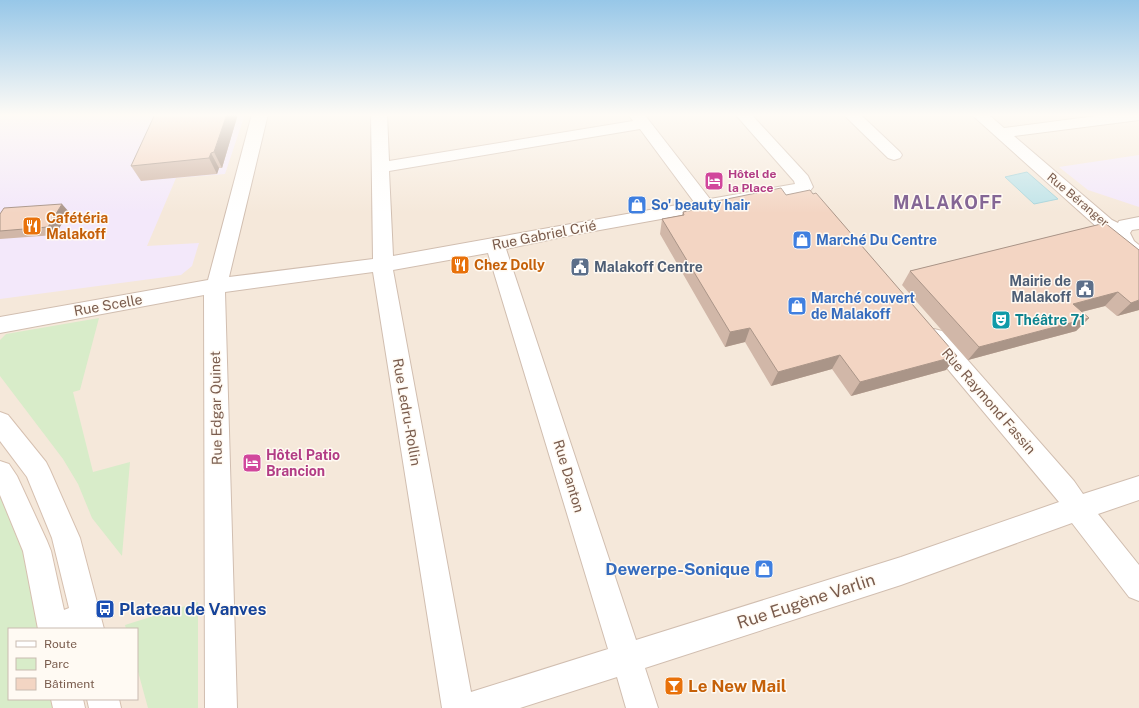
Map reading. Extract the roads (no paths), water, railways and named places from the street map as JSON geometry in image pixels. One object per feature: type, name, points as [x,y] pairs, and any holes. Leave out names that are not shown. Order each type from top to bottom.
[{"type":"street","name":"Rue Edgar Quinet","points":[[220,708],[214,296],[252,147]]},
{"type":"street","name":"Rue Ledru-Rollin","points":[[380,147],[384,283],[458,708]]},
{"type":"street","points":[[380,167],[488,147]]},
{"type":"street","points":[[661,147],[706,206],[795,190],[809,193],[802,180],[773,147]]},
{"type":"street","points":[[886,147],[894,155]]},
{"type":"street","name":"Rue Béranger","points":[[1017,147],[1105,224],[1120,233],[1127,245],[1139,255]]},
{"type":"street","name":"Rue Gabriel Crié","points":[[216,286],[383,264],[706,206]]},
{"type":"street","points":[[1120,233],[1126,225],[1139,223]]},
{"type":"street","name":"Rue Danton","points":[[495,245],[625,659],[642,708]]},
{"type":"street","name":"Rue Scelle","points":[[0,325],[216,286]]},
{"type":"street","name":"Rue Raymond Fassin","points":[[919,321],[1065,489],[1077,510],[1139,587]]},
{"type":"street","points":[[0,422],[37,470],[66,538],[72,627]]},
{"type":"street","points":[[0,472],[8,484],[72,627]]},
{"type":"street","name":"Rue Eugène Varlin","points":[[471,708],[901,571],[1055,516],[1077,510],[1139,488]]},
{"type":"water","points":[[1027,172],[1058,199],[1034,204],[1005,177]]},
{"type":"place","name":"Hôtel de la Place","points":[[714,181]]},
{"type":"place","name":"So' beauty hair","points":[[637,205]]},
{"type":"place","name":"Cafétéria Malakoff","points":[[32,226]]},
{"type":"place","name":"Marché Du Centre","points":[[802,240]]},
{"type":"place","name":"Chez Dolly","points":[[460,265]]},
{"type":"place","name":"Malakoff Centre","points":[[580,267]]},
{"type":"place","name":"Mairie de Malakoff","points":[[1085,289]]},
{"type":"place","name":"Marché couvert de Malakoff","points":[[797,306]]},
{"type":"place","name":"Théâtre 71","points":[[1001,320]]},
{"type":"place","name":"Hôtel Patio Brancion","points":[[252,463]]},
{"type":"place","name":"Dewerpe-Sonique","points":[[764,569]]},
{"type":"place","name":"Plateau de Vanves","points":[[105,609]]},
{"type":"place","name":"Le New Mail","points":[[674,686]]},
{"type":"district","name":"MALAKOFF","points":[[948,202]]}]
